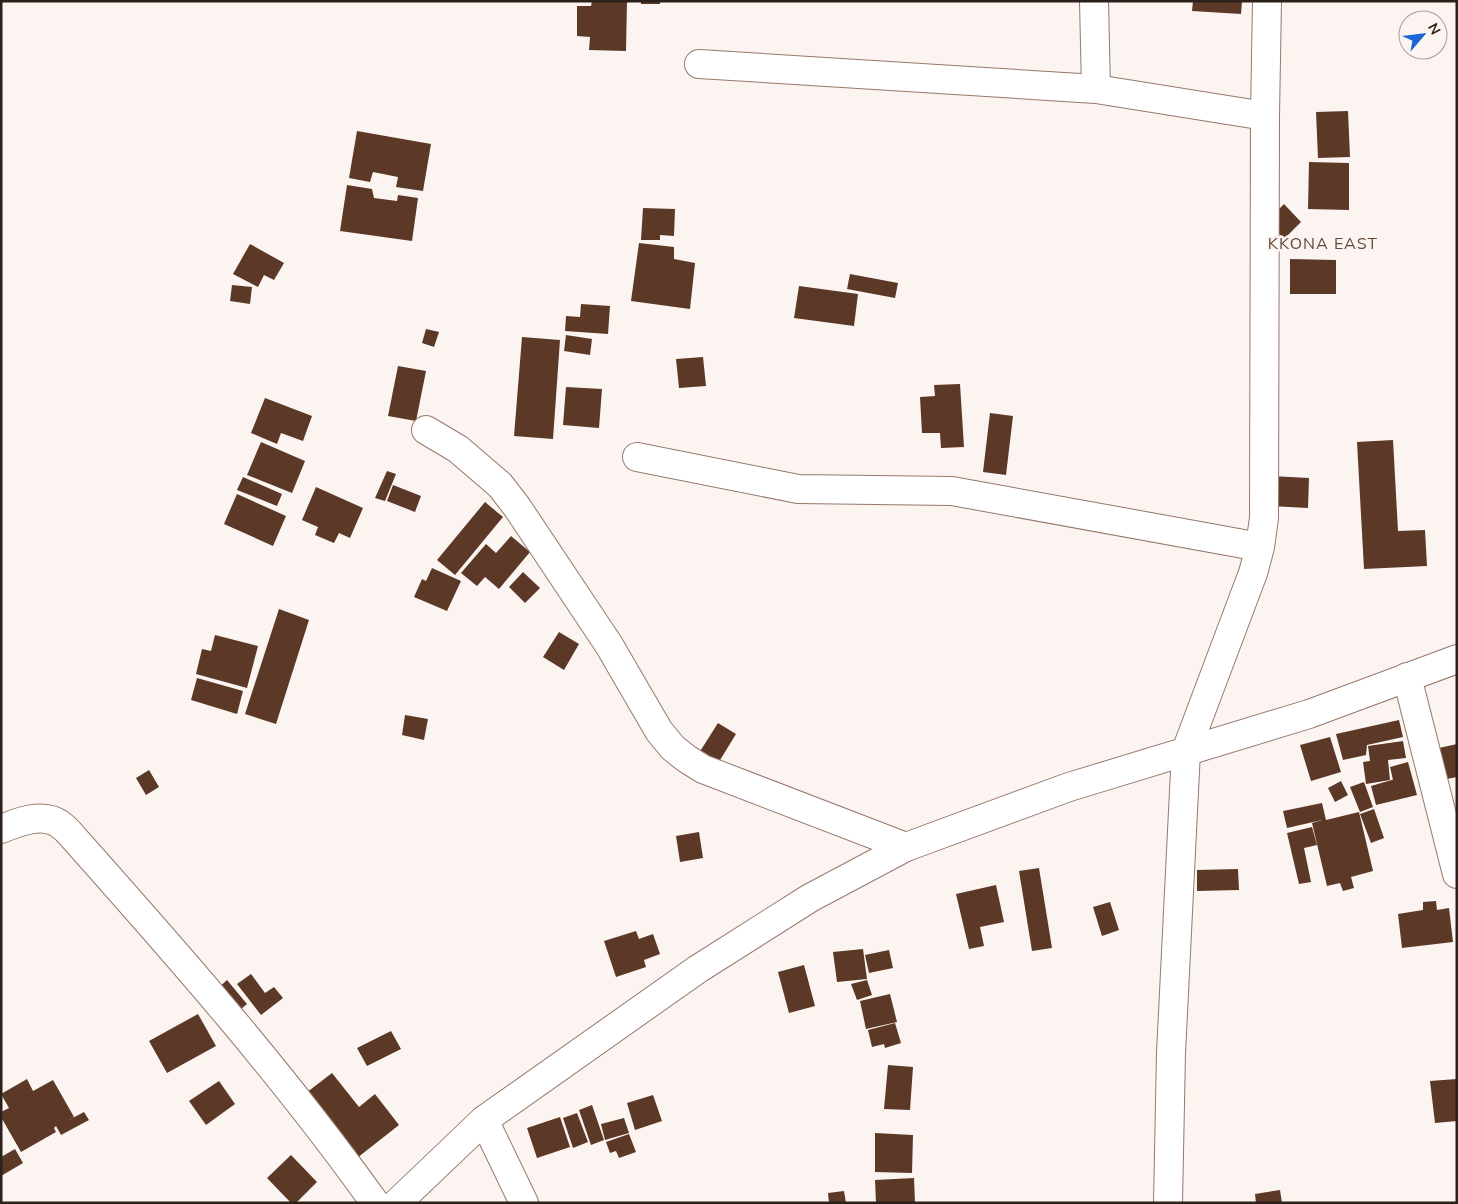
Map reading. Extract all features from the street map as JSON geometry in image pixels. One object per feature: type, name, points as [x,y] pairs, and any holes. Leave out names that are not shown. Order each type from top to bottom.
[{"type":"street","points":[[1094,1],[1096,89]]},
{"type":"street","points":[[1168,1203],[1171,1043],[1186,751],[1242,604],[1260,547],[1264,518],[1267,1]]},
{"type":"street","points":[[699,64],[1096,89],[1265,116]]},
{"type":"street","points":[[426,430],[458,449],[500,485],[517,507],[609,645],[659,731],[673,748],[703,769],[906,847]]},
{"type":"street","points":[[637,458],[798,490],[952,491],[1260,547]]},
{"type":"street","points":[[397,1203],[484,1120],[698,969],[810,898],[906,847],[1068,787],[1309,714],[1457,659]]},
{"type":"street","points":[[1407,677],[1457,874]]},
{"type":"street","points":[[1,829],[23,821],[42,819],[58,823],[73,836],[198,977],[336,1149],[375,1203]]},
{"type":"street","points":[[484,1120],[524,1203]]},
{"type":"building","points":[[592,1],[627,1],[626,51],[589,50],[590,37],[577,36],[577,6],[591,6]]},
{"type":"building","points":[[641,1],[660,1],[660,4],[641,4]]},
{"type":"building","points":[[1193,1],[1242,1],[1241,14],[1192,11]]},
{"type":"building","points":[[1348,111],[1350,157],[1318,158],[1316,112]]},
{"type":"building","points":[[357,131],[431,144],[423,191],[396,187],[398,177],[373,172],[370,182],[349,178]]},
{"type":"building","points":[[1309,162],[1349,163],[1349,210],[1308,209]]},
{"type":"building","points":[[347,185],[372,189],[374,198],[397,201],[398,195],[418,198],[412,241],[340,231]]},
{"type":"building","points":[[1284,204],[1301,222],[1284,239],[1267,221]]},
{"type":"building","points":[[643,208],[675,209],[674,236],[660,235],[660,240],[641,240]]},
{"type":"building","points":[[639,243],[674,247],[674,259],[695,263],[690,309],[631,301]]},
{"type":"building","points":[[250,244],[284,263],[274,280],[264,275],[258,287],[233,274]]},
{"type":"building","points":[[1290,259],[1336,260],[1336,294],[1290,294]]},
{"type":"building","points":[[850,274],[898,283],[895,298],[847,289]]},
{"type":"building","points":[[232,285],[252,287],[250,304],[230,301]]},
{"type":"building","points":[[799,286],[858,294],[854,326],[794,318]]},
{"type":"building","points":[[581,304],[610,306],[608,334],[565,331],[566,316],[580,317]]},
{"type":"building","points":[[426,329],[439,332],[434,347],[422,343]]},
{"type":"building","points":[[566,335],[592,339],[590,355],[564,351]]},
{"type":"building","points":[[522,337],[560,340],[553,439],[514,436]]},
{"type":"building","points":[[703,357],[706,386],[679,388],[676,359]]},
{"type":"building","points":[[398,366],[426,371],[416,421],[388,416]]},
{"type":"building","points":[[960,384],[964,447],[941,448],[940,433],[922,433],[920,397],[935,396],[934,385]]},
{"type":"building","points":[[566,387],[602,389],[599,428],[563,425]]},
{"type":"building","points":[[265,398],[312,416],[303,441],[281,433],[277,444],[251,433]]},
{"type":"building","points":[[990,413],[1013,416],[1006,475],[983,472]]},
{"type":"building","points":[[1393,440],[1398,531],[1425,530],[1427,566],[1364,569],[1357,442]]},
{"type":"building","points":[[261,442],[305,461],[292,493],[247,475]]},
{"type":"building","points":[[387,471],[396,474],[385,501],[375,498]]},
{"type":"building","points":[[1271,476],[1309,478],[1308,508],[1270,506]]},
{"type":"building","points":[[243,477],[282,494],[277,506],[237,490]]},
{"type":"building","points":[[393,485],[421,496],[415,512],[387,501]]},
{"type":"building","points":[[316,487],[363,508],[350,538],[339,533],[334,543],[315,535],[318,527],[302,520]]},
{"type":"building","points":[[237,494],[286,516],[273,546],[224,524]]},
{"type":"building","points":[[485,502],[503,517],[455,575],[437,560]]},
{"type":"building","points":[[511,536],[530,552],[499,589],[485,577],[477,586],[461,573],[486,544],[496,553]]},
{"type":"building","points":[[432,568],[461,581],[447,611],[414,597],[422,579],[426,581]]},
{"type":"building","points":[[523,572],[540,588],[525,603],[509,587]]},
{"type":"building","points":[[279,609],[309,620],[276,724],[245,714]]},
{"type":"building","points":[[559,632],[579,644],[564,670],[543,657]]},
{"type":"building","points":[[215,635],[258,646],[247,688],[196,674],[202,649],[211,651]]},
{"type":"building","points":[[197,678],[243,691],[237,714],[191,700]]},
{"type":"building","points":[[405,715],[428,719],[424,740],[402,735]]},
{"type":"building","points":[[1399,720],[1403,737],[1367,745],[1366,755],[1343,760],[1336,734]]},
{"type":"building","points":[[718,723],[736,734],[717,765],[699,753]]},
{"type":"building","points":[[1330,737],[1341,772],[1311,781],[1300,745]]},
{"type":"building","points":[[1403,741],[1406,758],[1388,760],[1390,780],[1366,784],[1363,762],[1370,761],[1368,746]]},
{"type":"building","points":[[1457,744],[1457,777],[1437,781],[1430,750]]},
{"type":"building","points":[[1408,762],[1417,795],[1376,805],[1371,786],[1393,780],[1390,767]]},
{"type":"building","points":[[149,770],[159,787],[146,795],[136,778]]},
{"type":"building","points":[[1341,781],[1348,795],[1335,802],[1328,788]]},
{"type":"building","points":[[1364,782],[1373,807],[1360,812],[1350,787]]},
{"type":"building","points":[[1322,803],[1326,820],[1359,812],[1373,871],[1351,877],[1354,888],[1343,891],[1340,883],[1327,886],[1312,823],[1322,820],[1287,828],[1283,811]]},
{"type":"building","points":[[1374,809],[1384,838],[1371,843],[1360,814]]},
{"type":"building","points":[[1312,827],[1317,845],[1304,848],[1311,882],[1299,884],[1287,833]]},
{"type":"building","points":[[699,832],[703,858],[680,862],[676,836]]},
{"type":"building","points":[[1039,868],[1052,948],[1032,951],[1019,871]]},
{"type":"building","points":[[1238,869],[1239,890],[1197,891],[1197,870]]},
{"type":"building","points":[[996,885],[1004,922],[980,927],[984,946],[969,949],[956,894]]},
{"type":"building","points":[[1436,901],[1437,910],[1449,908],[1453,942],[1402,948],[1398,914],[1423,910],[1423,902]]},
{"type":"building","points":[[1110,902],[1119,930],[1102,936],[1093,907]]},
{"type":"building","points":[[636,931],[639,939],[653,934],[660,954],[644,960],[646,967],[616,977],[604,941]]},
{"type":"building","points":[[863,949],[867,979],[837,982],[833,952]]},
{"type":"building","points":[[889,950],[893,968],[869,973],[865,955]]},
{"type":"building","points":[[804,965],[815,1006],[789,1013],[778,972]]},
{"type":"building","points":[[251,974],[265,993],[274,987],[283,998],[261,1015],[237,984]]},
{"type":"building","points":[[227,980],[247,1004],[235,1014],[215,991]]},
{"type":"building","points":[[867,980],[872,995],[857,1000],[851,984]]},
{"type":"building","points":[[890,994],[897,1022],[866,1029],[860,1001]]},
{"type":"building","points":[[198,1014],[216,1046],[167,1073],[149,1041]]},
{"type":"building","points":[[895,1023],[901,1043],[885,1048],[884,1044],[872,1047],[868,1030]]},
{"type":"building","points":[[391,1031],[401,1049],[367,1066],[357,1048]]},
{"type":"building","points":[[888,1065],[913,1067],[910,1110],[884,1109]]},
{"type":"building","points":[[332,1073],[359,1107],[375,1094],[399,1125],[357,1158],[306,1093]]},
{"type":"building","points":[[27,1079],[33,1091],[53,1080],[74,1117],[65,1122],[84,1112],[89,1120],[61,1135],[56,1126],[54,1128],[56,1132],[21,1152],[1,1117],[1,1112],[9,1108],[1,1094]]},
{"type":"building","points":[[1457,1079],[1457,1121],[1435,1123],[1430,1081]]},
{"type":"building","points":[[219,1081],[235,1104],[206,1125],[189,1101]]},
{"type":"building","points":[[653,1095],[662,1121],[635,1130],[627,1103]]},
{"type":"building","points":[[592,1105],[604,1140],[591,1145],[579,1110]]},
{"type":"building","points":[[577,1113],[588,1142],[573,1148],[563,1118]]},
{"type":"building","points":[[560,1117],[570,1147],[537,1158],[527,1128]]},
{"type":"building","points":[[624,1118],[629,1133],[605,1140],[601,1124]]},
{"type":"building","points":[[875,1133],[913,1135],[912,1173],[875,1172]]},
{"type":"building","points":[[629,1134],[636,1152],[619,1158],[616,1151],[610,1153],[606,1142]]},
{"type":"building","points":[[15,1149],[23,1163],[1,1176],[1,1157]]},
{"type":"building","points":[[291,1155],[317,1182],[296,1203],[291,1203],[267,1178]]},
{"type":"building","points":[[914,1178],[915,1203],[876,1203],[875,1180]]},
{"type":"building","points":[[1280,1190],[1282,1203],[1256,1203],[1255,1194]]},
{"type":"building","points":[[844,1191],[846,1203],[829,1203],[828,1193]]},
{"type":"district","name":"KKONA EAST","points":[[1323,243]]}]
